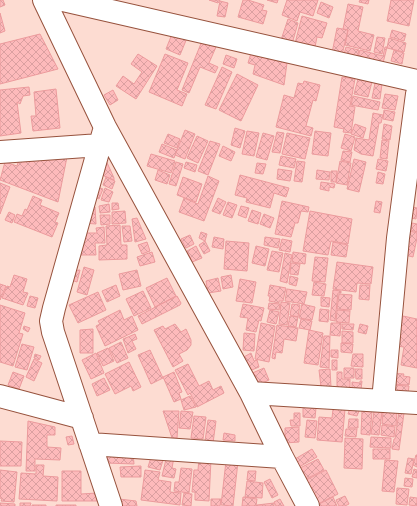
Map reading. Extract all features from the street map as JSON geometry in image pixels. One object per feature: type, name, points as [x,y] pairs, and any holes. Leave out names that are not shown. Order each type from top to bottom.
[{"type":"street","points":[[44,0],[103,136],[251,393],[308,506]]},
{"type":"street","points":[[63,0],[417,82]]},
{"type":"street","points":[[383,401],[398,238],[417,94]]},
{"type":"street","points":[[0,152],[103,136]]},
{"type":"street","points":[[103,136],[51,321],[53,332],[111,506]]},
{"type":"street","points":[[251,393],[417,403]]},
{"type":"street","points":[[0,396],[82,418]]},
{"type":"street","points":[[90,444],[282,457]]},
{"type":"building","points":[[0,0],[3,0],[5,5],[0,7]]},
{"type":"building","points":[[209,0],[220,0],[218,3]]},
{"type":"building","points":[[243,0],[264,5],[262,10],[267,11],[263,24],[238,17]]},
{"type":"building","points":[[267,0],[278,0],[277,3]]},
{"type":"building","points":[[287,0],[318,0],[313,16],[300,12],[297,21],[282,15]]},
{"type":"building","points":[[360,0],[369,0],[368,4],[359,2]]},
{"type":"building","points":[[391,0],[414,0],[409,26],[387,21]]},
{"type":"building","points":[[220,1],[228,3],[225,17],[217,16]]},
{"type":"building","points":[[321,2],[333,7],[329,18],[317,13]]},
{"type":"building","points":[[348,4],[363,7],[358,31],[374,35],[370,51],[345,45],[348,30],[343,29]]},
{"type":"building","points":[[0,13],[5,31],[0,33]]},
{"type":"building","points":[[302,16],[327,23],[322,38],[317,37],[314,52],[293,51]]},
{"type":"building","points":[[288,19],[298,23],[292,44],[281,40]]},
{"type":"building","points":[[337,28],[348,30],[342,55],[332,53]]},
{"type":"building","points":[[392,30],[406,34],[404,41],[390,37]]},
{"type":"building","points":[[40,34],[58,69],[0,84],[0,44]]},
{"type":"building","points":[[172,34],[187,38],[180,55],[166,49]]},
{"type":"building","points":[[377,37],[385,38],[382,54],[374,52]]},
{"type":"building","points":[[389,38],[406,43],[404,52],[387,48]]},
{"type":"building","points":[[202,41],[216,47],[209,63],[218,67],[215,73],[200,67],[189,93],[182,90]]},
{"type":"building","points":[[346,47],[359,50],[357,58],[344,54]]},
{"type":"building","points":[[385,47],[387,47],[383,63],[358,57],[360,50],[383,56]]},
{"type":"building","points":[[394,50],[404,53],[402,64],[391,61]]},
{"type":"building","points":[[251,53],[287,63],[284,85],[253,74],[255,65],[248,63]]},
{"type":"building","points":[[138,54],[157,66],[136,99],[116,86],[123,76],[134,84],[142,72],[131,64]]},
{"type":"building","points":[[165,54],[188,63],[177,90],[187,94],[182,106],[149,92]]},
{"type":"building","points":[[226,55],[237,59],[234,68],[223,64]]},
{"type":"building","points":[[222,67],[232,72],[216,109],[205,105]]},
{"type":"building","points":[[237,74],[258,85],[241,121],[219,110]]},
{"type":"building","points":[[342,77],[355,79],[350,106],[355,107],[351,133],[343,132],[344,129],[334,127]]},
{"type":"building","points":[[358,79],[372,82],[368,97],[354,94]]},
{"type":"building","points":[[304,81],[320,85],[316,101],[313,100],[306,126],[313,128],[311,136],[276,127],[284,95],[294,98],[298,83],[303,84]]},
{"type":"building","points":[[375,83],[382,84],[380,99],[372,98]]},
{"type":"building","points":[[29,87],[30,95],[23,96],[20,104],[17,102],[21,133],[0,136],[0,90]]},
{"type":"building","points":[[56,89],[60,128],[33,131],[31,116],[36,116],[34,92]]},
{"type":"building","points":[[113,90],[118,100],[110,105],[104,95]]},
{"type":"building","points":[[385,94],[398,96],[395,110],[382,108]]},
{"type":"building","points":[[353,96],[380,102],[378,110],[351,105]]},
{"type":"building","points":[[384,110],[395,112],[393,121],[383,119]]},
{"type":"building","points":[[373,113],[383,115],[381,123],[379,123],[373,156],[361,154],[354,150],[356,138],[369,140]]},
{"type":"building","points":[[355,124],[366,128],[363,138],[351,134]]},
{"type":"building","points":[[384,124],[392,126],[390,140],[382,139]]},
{"type":"building","points":[[235,128],[245,131],[240,148],[231,145]]},
{"type":"building","points":[[185,130],[195,134],[185,159],[175,155]]},
{"type":"building","points":[[247,131],[259,133],[254,156],[242,154]]},
{"type":"building","points":[[315,131],[331,133],[328,156],[312,154]]},
{"type":"building","points":[[277,132],[284,133],[280,153],[272,152]]},
{"type":"building","points":[[263,133],[274,136],[267,160],[256,157]]},
{"type":"building","points":[[287,133],[310,138],[305,159],[282,154]]},
{"type":"building","points":[[168,134],[180,139],[177,148],[164,143]]},
{"type":"building","points":[[345,134],[355,137],[351,151],[341,148]]},
{"type":"building","points":[[197,136],[208,141],[198,163],[187,158]]},
{"type":"building","points":[[382,140],[389,141],[387,159],[380,158]]},
{"type":"building","points":[[210,141],[220,144],[208,175],[198,171]]},
{"type":"building","points":[[162,144],[177,150],[174,158],[159,152]]},
{"type":"building","points":[[223,146],[235,152],[231,161],[219,156]]},
{"type":"building","points":[[343,151],[352,152],[350,162],[341,160]]},
{"type":"building","points":[[68,152],[58,202],[0,180],[5,162],[17,166],[20,156]]},
{"type":"building","points":[[151,154],[175,161],[171,173],[147,166]]},
{"type":"building","points":[[104,156],[114,178],[114,180],[97,173]]},
{"type":"building","points":[[281,156],[296,159],[294,168],[279,165]]},
{"type":"building","points":[[354,159],[366,162],[359,192],[347,189]]},
{"type":"building","points":[[378,159],[388,161],[386,171],[376,169]]},
{"type":"building","points":[[297,161],[305,162],[302,182],[294,181]]},
{"type":"building","points":[[340,161],[351,163],[347,185],[336,183]]},
{"type":"building","points":[[176,162],[183,164],[176,186],[169,184]]},
{"type":"building","points":[[186,162],[197,165],[195,172],[184,168]]},
{"type":"building","points":[[257,163],[266,164],[263,174],[255,173]]},
{"type":"building","points":[[278,169],[292,171],[290,181],[277,179]]},
{"type":"building","points":[[158,170],[170,175],[167,184],[155,180]]},
{"type":"building","points":[[317,170],[330,172],[329,180],[316,179]]},
{"type":"building","points":[[331,171],[337,171],[336,182],[331,182]]},
{"type":"building","points":[[378,172],[385,174],[383,184],[376,183]]},
{"type":"building","points":[[240,175],[289,188],[286,197],[274,193],[270,208],[246,202],[247,198],[235,195]]},
{"type":"building","points":[[208,176],[219,181],[204,221],[179,212],[184,198],[198,204]]},
{"type":"building","points":[[106,177],[115,181],[112,189],[103,185]]},
{"type":"building","points":[[183,177],[202,184],[196,202],[177,195]]},
{"type":"building","points":[[321,182],[335,184],[334,188],[329,187],[329,191],[320,189]]},
{"type":"building","points":[[0,183],[10,187],[0,214]]},
{"type":"building","points":[[95,186],[103,189],[99,199],[92,196]]},
{"type":"building","points":[[105,188],[113,192],[109,202],[101,200]]},
{"type":"building","points":[[33,196],[42,200],[40,205],[59,213],[55,222],[58,223],[52,237],[14,222],[17,214],[22,216],[25,209],[27,210]]},
{"type":"building","points":[[218,198],[226,202],[220,214],[212,211]]},
{"type":"building","points":[[282,201],[309,207],[308,212],[301,211],[298,223],[295,223],[291,237],[275,234]]},
{"type":"building","points":[[376,201],[382,202],[380,213],[374,212]]},
{"type":"building","points":[[228,202],[237,205],[232,218],[223,215]]},
{"type":"building","points":[[112,203],[118,203],[119,209],[112,210]]},
{"type":"building","points":[[109,204],[110,212],[100,213],[99,206]]},
{"type":"building","points":[[88,206],[95,207],[96,224],[83,223]]},
{"type":"building","points":[[241,206],[249,208],[246,218],[238,215]]},
{"type":"building","points":[[409,206],[417,208],[416,219],[407,217]]},
{"type":"building","points":[[252,210],[261,213],[258,224],[248,221]]},
{"type":"building","points":[[125,211],[126,223],[112,224],[112,212]]},
{"type":"building","points":[[310,211],[352,219],[348,244],[331,241],[328,255],[303,251]]},
{"type":"building","points":[[9,212],[15,215],[12,223],[5,220]]},
{"type":"building","points":[[264,214],[274,218],[270,228],[260,224]]},
{"type":"building","points":[[100,215],[110,215],[110,224],[101,225]]},
{"type":"building","points":[[137,218],[146,239],[135,242],[132,219]]},
{"type":"building","points":[[412,223],[417,224],[417,232],[411,230]]},
{"type":"building","points":[[120,225],[121,245],[127,245],[127,259],[99,260],[99,246],[107,245],[106,226]]},
{"type":"building","points":[[122,226],[130,226],[132,241],[124,242]]},
{"type":"building","points":[[104,227],[105,243],[95,243],[96,255],[75,255],[81,233],[97,233],[96,228]]},
{"type":"building","points":[[407,230],[417,233],[413,257],[401,254]]},
{"type":"building","points":[[201,232],[207,234],[205,241],[199,238]]},
{"type":"building","points":[[190,235],[194,244],[186,248],[181,239]]},
{"type":"building","points":[[214,237],[224,239],[223,249],[212,247]]},
{"type":"building","points":[[265,237],[280,239],[278,248],[264,245]]},
{"type":"building","points":[[282,239],[292,241],[290,252],[279,250]]},
{"type":"building","points":[[205,241],[210,251],[204,254],[199,245]]},
{"type":"building","points":[[226,241],[249,243],[247,271],[224,269]]},
{"type":"building","points":[[147,242],[150,251],[142,254],[138,245]]},
{"type":"building","points":[[333,242],[348,245],[346,257],[331,255]]},
{"type":"building","points":[[196,246],[202,258],[192,262],[187,251]]},
{"type":"building","points":[[256,246],[269,249],[265,266],[252,263]]},
{"type":"building","points":[[272,251],[283,253],[279,272],[267,270]]},
{"type":"building","points":[[152,252],[155,262],[140,266],[137,257]]},
{"type":"building","points":[[293,252],[306,254],[305,264],[292,262]]},
{"type":"building","points":[[285,253],[292,255],[287,283],[280,281]]},
{"type":"building","points":[[315,257],[328,258],[325,282],[312,281]]},
{"type":"building","points":[[337,262],[373,267],[371,284],[357,283],[356,292],[333,289]]},
{"type":"building","points":[[291,263],[300,264],[298,275],[290,274]]},
{"type":"building","points":[[84,267],[94,270],[87,295],[77,292]]},
{"type":"building","points":[[80,270],[77,282],[68,279],[70,271]]},
{"type":"building","points":[[137,270],[141,286],[123,290],[119,274]]},
{"type":"building","points":[[14,275],[27,279],[23,292],[28,293],[23,305],[2,298],[7,286],[10,287]]},
{"type":"building","points":[[231,275],[233,287],[223,289],[221,277]]},
{"type":"building","points":[[290,276],[298,278],[296,286],[289,284]]},
{"type":"building","points":[[167,278],[176,296],[155,307],[146,288]]},
{"type":"building","points":[[218,278],[221,291],[208,293],[206,281]]},
{"type":"building","points":[[240,279],[256,282],[252,303],[236,301]]},
{"type":"building","points":[[314,282],[326,284],[324,296],[312,295]]},
{"type":"building","points":[[0,284],[6,286],[0,300]]},
{"type":"building","points":[[116,285],[120,296],[107,302],[102,291]]},
{"type":"building","points":[[270,285],[286,288],[283,301],[279,301],[279,303],[269,301],[270,296],[268,296]]},
{"type":"building","points":[[360,285],[370,285],[369,300],[359,299]]},
{"type":"building","points":[[287,289],[307,292],[304,304],[285,301]]},
{"type":"building","points":[[333,290],[341,291],[341,293],[338,293],[335,321],[330,320]]},
{"type":"building","points":[[143,291],[151,308],[134,316],[126,299]]},
{"type":"building","points":[[98,292],[106,310],[78,323],[69,305]]},
{"type":"building","points":[[339,294],[352,295],[351,310],[337,309]]},
{"type":"building","points":[[30,296],[38,298],[35,308],[27,306]]},
{"type":"building","points":[[177,296],[181,303],[180,305],[142,324],[138,316]]},
{"type":"building","points":[[321,297],[330,298],[329,307],[321,306]]},
{"type":"building","points":[[281,302],[290,303],[287,325],[279,324]]},
{"type":"building","points":[[269,303],[280,304],[279,310],[268,309]]},
{"type":"building","points":[[243,304],[264,308],[261,321],[259,320],[256,332],[246,330],[248,318],[240,317]]},
{"type":"building","points":[[292,304],[300,305],[298,317],[290,315]]},
{"type":"building","points":[[302,304],[315,307],[312,320],[299,318]]},
{"type":"building","points":[[0,305],[25,313],[19,333],[23,334],[13,366],[0,362]]},
{"type":"building","points":[[320,309],[329,310],[328,322],[319,321]]},
{"type":"building","points":[[120,310],[124,320],[132,316],[138,330],[105,346],[96,326],[100,324],[98,321]]},
{"type":"building","points":[[270,310],[279,312],[276,324],[267,322]]},
{"type":"building","points":[[337,310],[350,311],[349,323],[336,322]]},
{"type":"building","points":[[290,316],[298,317],[296,327],[288,326]]},
{"type":"building","points":[[403,316],[417,319],[417,368],[401,365],[404,347],[396,346],[399,321],[402,322]]},
{"type":"building","points":[[301,319],[312,321],[310,330],[299,328]]},
{"type":"building","points":[[261,323],[275,326],[269,362],[255,359]]},
{"type":"building","points":[[331,323],[341,323],[340,336],[330,335]]},
{"type":"building","points":[[175,324],[181,332],[186,329],[191,340],[191,345],[187,350],[179,354],[183,361],[173,367],[154,330],[163,326],[165,329]]},
{"type":"building","points":[[342,324],[354,324],[353,330],[342,329]]},
{"type":"building","points":[[360,324],[368,326],[366,334],[358,332]]},
{"type":"building","points":[[277,325],[298,328],[296,341],[284,339],[282,353],[276,352],[275,359],[272,358]]},
{"type":"building","points":[[24,326],[30,328],[28,332],[23,329]]},
{"type":"building","points":[[93,329],[93,353],[80,353],[80,330]]},
{"type":"building","points":[[309,330],[323,333],[318,365],[304,363]]},
{"type":"building","points":[[342,331],[353,332],[353,343],[342,343]]},
{"type":"building","points":[[244,333],[255,334],[254,351],[243,350]]},
{"type":"building","points":[[135,334],[137,339],[132,341],[136,349],[128,353],[123,339]]},
{"type":"building","points":[[324,336],[330,336],[329,368],[320,367]]},
{"type":"building","points":[[121,342],[128,358],[117,363],[109,348]]},
{"type":"building","points":[[341,343],[353,344],[352,353],[341,352]]},
{"type":"building","points":[[22,344],[34,347],[27,370],[15,367]]},
{"type":"building","points":[[108,348],[114,361],[103,366],[97,353]]},
{"type":"building","points":[[150,350],[163,378],[151,384],[138,355]]},
{"type":"building","points":[[331,350],[338,350],[338,358],[331,357]]},
{"type":"building","points":[[96,353],[104,373],[91,379],[82,360]]},
{"type":"building","points":[[251,353],[254,361],[257,360],[259,367],[247,372],[242,358]]},
{"type":"building","points":[[35,354],[41,356],[39,360],[34,358]]},
{"type":"building","points":[[353,354],[363,354],[363,367],[351,366]]},
{"type":"building","points":[[34,359],[42,363],[34,381],[26,377]]},
{"type":"building","points":[[332,360],[337,360],[337,370],[332,370]]},
{"type":"building","points":[[129,362],[141,387],[133,391],[131,386],[115,394],[105,374]]},
{"type":"building","points":[[188,364],[199,386],[209,381],[213,390],[221,386],[224,393],[197,407],[190,393],[188,395],[175,370]]},
{"type":"building","points":[[264,368],[269,380],[256,386],[250,374]]},
{"type":"building","points":[[344,368],[354,368],[354,378],[344,378]]},
{"type":"building","points":[[330,369],[331,387],[321,387],[319,370]]},
{"type":"building","points":[[355,369],[362,369],[362,379],[356,379]]},
{"type":"building","points":[[13,372],[24,376],[19,389],[8,385]]},
{"type":"building","points":[[174,372],[182,392],[179,393],[181,399],[174,402],[163,377]]},
{"type":"building","points":[[337,372],[342,372],[342,379],[350,379],[350,388],[337,388]]},
{"type":"building","points":[[390,373],[404,374],[403,376],[410,377],[409,385],[389,384]]},
{"type":"building","points":[[104,378],[110,390],[97,396],[92,384]]},
{"type":"building","points":[[360,381],[362,381],[361,390],[352,390],[352,382],[360,383]]},
{"type":"building","points":[[390,385],[409,386],[408,394],[389,392]]},
{"type":"building","points":[[190,396],[196,407],[184,410],[181,400]]},
{"type":"building","points":[[303,406],[316,408],[315,418],[303,417]]},
{"type":"building","points":[[350,408],[359,411],[357,416],[348,414]]},
{"type":"building","points":[[333,409],[345,409],[342,442],[317,440],[319,417],[332,418]]},
{"type":"building","points":[[163,411],[179,411],[177,438],[172,438]]},
{"type":"building","points":[[181,411],[193,412],[190,429],[179,428]]},
{"type":"building","points":[[362,411],[372,412],[370,435],[361,434]]},
{"type":"building","points":[[374,411],[382,412],[379,435],[371,434]]},
{"type":"building","points":[[383,411],[397,412],[396,426],[382,424]]},
{"type":"building","points":[[399,412],[404,413],[399,450],[392,449]]},
{"type":"building","points":[[294,413],[300,413],[300,426],[291,426],[290,420],[294,420]]},
{"type":"building","points":[[194,416],[206,417],[203,439],[191,438]]},
{"type":"building","points":[[349,419],[358,419],[358,428],[348,428]]},
{"type":"building","points":[[208,420],[216,421],[213,443],[205,441]]},
{"type":"building","points":[[307,420],[317,421],[315,438],[305,437]]},
{"type":"building","points":[[28,421],[55,427],[55,435],[47,435],[47,447],[61,448],[60,460],[35,459],[35,471],[26,471]]},
{"type":"building","points":[[382,425],[395,427],[394,437],[381,435]]},
{"type":"building","points":[[299,427],[299,442],[285,443],[285,428]]},
{"type":"building","points":[[346,429],[357,429],[356,437],[345,436]]},
{"type":"building","points":[[224,433],[235,435],[235,441],[223,440]]},
{"type":"building","points":[[72,436],[74,444],[68,445],[66,437]]},
{"type":"building","points":[[371,437],[391,438],[391,448],[370,447]]},
{"type":"building","points":[[345,438],[363,439],[362,469],[344,468]]},
{"type":"building","points":[[0,441],[22,442],[21,466],[0,466]]},
{"type":"building","points":[[105,448],[133,453],[134,464],[106,463]]},
{"type":"building","points":[[312,449],[317,457],[299,467],[295,459]]},
{"type":"building","points":[[373,449],[390,449],[390,459],[373,459]]},
{"type":"building","points":[[152,454],[164,457],[160,470],[148,467]]},
{"type":"building","points":[[167,455],[174,457],[172,468],[176,469],[174,478],[162,476]]},
{"type":"building","points":[[417,455],[417,467],[413,465]]},
{"type":"building","points":[[199,458],[211,459],[209,501],[195,500],[195,492],[192,492],[194,470],[198,470]]},
{"type":"building","points":[[408,458],[414,459],[411,474],[405,473]]},
{"type":"building","points":[[318,459],[324,470],[306,479],[300,468]]},
{"type":"building","points":[[385,460],[398,461],[394,492],[382,491]]},
{"type":"building","points":[[226,461],[238,462],[233,506],[221,505]]},
{"type":"building","points":[[36,465],[44,465],[43,476],[58,477],[57,501],[19,499],[21,473],[36,474]]},
{"type":"building","points":[[141,466],[141,477],[121,477],[120,467]]},
{"type":"building","points":[[181,468],[192,469],[189,493],[174,491],[175,482],[179,482]]},
{"type":"building","points":[[414,469],[417,470],[417,478],[412,477]]},
{"type":"building","points":[[0,470],[17,472],[14,502],[1,501]]},
{"type":"building","points":[[145,470],[160,472],[158,480],[171,482],[170,492],[181,493],[180,505],[141,500]]},
{"type":"building","points":[[326,470],[338,494],[318,504],[306,480]]},
{"type":"building","points":[[62,471],[81,471],[81,494],[97,493],[97,501],[62,501]]},
{"type":"building","points":[[248,471],[256,471],[255,481],[247,480]]},
{"type":"building","points":[[405,478],[413,479],[412,487],[404,486]]},
{"type":"building","points":[[270,479],[278,495],[272,498],[264,482]]},
{"type":"building","points":[[247,481],[263,483],[262,498],[245,497]]},
{"type":"building","points":[[397,488],[409,489],[407,505],[396,504]]},
{"type":"building","points":[[184,493],[192,494],[191,506],[182,505]]},
{"type":"building","points":[[345,496],[349,504],[339,506],[336,500]]},
{"type":"building","points":[[243,497],[257,499],[256,506],[242,506]]},
{"type":"building","points":[[333,497],[337,506],[320,506],[319,504]]},
{"type":"building","points":[[410,497],[417,498],[417,506],[409,505]]},
{"type":"building","points":[[119,499],[136,501],[137,506],[121,506]]},
{"type":"building","points":[[211,499],[221,499],[220,506],[211,506]]},
{"type":"building","points":[[280,499],[284,506],[276,506],[274,502]]},
{"type":"building","points":[[0,503],[15,504],[15,506],[0,506]]},
{"type":"building","points":[[20,503],[31,503],[30,506],[20,506]]},
{"type":"building","points":[[274,503],[274,506],[256,506],[257,505]]},
{"type":"building","points":[[46,505],[46,506],[32,506]]},
{"type":"building","points":[[76,505],[76,506],[56,506]]}]
